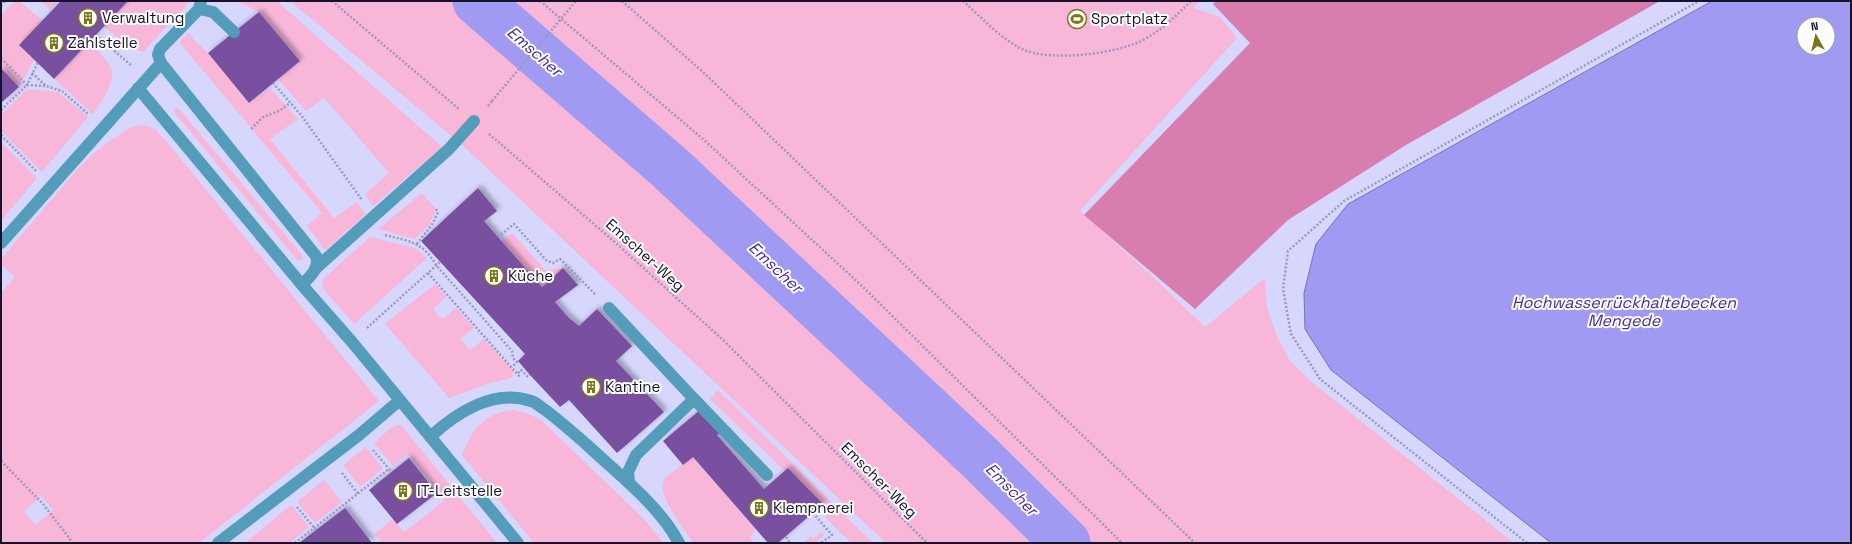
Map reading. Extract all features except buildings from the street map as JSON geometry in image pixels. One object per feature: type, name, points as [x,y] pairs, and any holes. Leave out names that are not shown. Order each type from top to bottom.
[{"type":"street","points":[[234,32],[213,12],[200,5],[163,44],[158,55],[161,63],[314,254],[317,261],[316,269]]},
{"type":"street","points":[[1,243],[104,128],[146,78],[161,63]]},
{"type":"street","points":[[138,88],[302,285],[352,342],[518,543]]},
{"type":"street","points":[[302,285],[316,269],[449,149],[474,121]]},
{"type":"street","points":[[609,308],[767,475]]},
{"type":"street","points":[[430,437],[446,422],[463,411],[480,404],[498,399],[512,398],[532,401],[562,422],[628,483],[659,515],[679,543]]},
{"type":"street","points":[[628,483],[630,468],[636,455],[694,399]]},
{"type":"street","points":[[218,543],[359,434],[400,400]]},
{"type":"path","points":[[1,6],[5,1]]},
{"type":"path","name":"Emscher-Weg","points":[[332,1],[609,237],[722,339],[927,543]]},
{"type":"path","points":[[540,1],[703,139],[863,287],[1122,543]]},
{"type":"path","points":[[492,101],[576,1]]},
{"type":"path","points":[[622,1],[704,74],[1195,543]]},
{"type":"path","points":[[963,1],[1009,41],[1023,50],[1057,55],[1083,55],[1111,50],[1141,41],[1168,24],[1191,1]]},
{"type":"path","points":[[1527,543],[1320,378],[1291,334],[1283,289],[1288,251],[1344,200],[1699,1]]},
{"type":"path","points":[[96,35],[146,78]]},
{"type":"path","points":[[1,58],[27,85],[46,86],[62,91],[104,128]]},
{"type":"path","points":[[1,110],[27,85],[38,62]]},
{"type":"path","points":[[32,73],[46,86]]},
{"type":"path","points":[[273,83],[301,115],[361,198]]},
{"type":"path","points":[[251,129],[263,117],[279,111],[290,103]]},
{"type":"path","points":[[1,135],[51,186]]},
{"type":"path","points":[[417,244],[433,223],[438,212],[436,209]]},
{"type":"path","points":[[498,237],[514,224],[546,260],[553,263],[560,259],[609,308]]},
{"type":"path","points":[[361,228],[417,244],[431,256],[436,265],[512,351],[517,362],[512,367]]},
{"type":"path","points":[[352,342],[441,262]]},
{"type":"path","points":[[428,273],[518,373],[532,401]]},
{"type":"path","points":[[518,373],[521,370],[528,377],[530,375]]},
{"type":"path","points":[[359,434],[392,472]]},
{"type":"path","points":[[329,457],[358,494]]},
{"type":"path","points":[[1,461],[43,504],[73,543]]},
{"type":"path","points":[[295,543],[315,529],[389,469]]},
{"type":"path","points":[[284,491],[315,529]]},
{"type":"path","points":[[812,513],[832,535],[821,543]]},
{"type":"path","points":[[786,537],[790,543]]},
{"type":"shaded area","points":[[15,1],[19,1],[43,21],[19,45],[34,60],[19,87],[1,68],[1,15]]},
{"type":"shaded area","points":[[40,1],[58,1],[50,9]]},
{"type":"shaded area","points":[[128,1],[188,1],[185,7],[143,52],[130,47],[104,27]]},
{"type":"shaded area","points":[[237,1],[277,1],[442,147],[373,206],[365,194],[389,173],[324,98],[306,111],[278,79],[300,61],[259,12]]},
{"type":"shaded area","points":[[290,1],[1200,1],[1194,8],[1220,17],[1237,38],[1080,211],[1151,275],[1205,327],[1265,278],[1267,308],[1277,336],[1290,361],[1313,383],[1514,543],[886,543],[461,144]]},
{"type":"shaded area","points":[[1216,1],[1660,1],[1406,145],[1288,220],[1195,309],[1084,215],[1250,43],[1213,4]]},
{"type":"shaded area","points":[[188,33],[208,53],[249,103],[270,88],[298,119],[270,139],[334,218],[357,202],[366,214],[325,250],[307,226],[322,213],[179,42]]},
{"type":"shaded area","points":[[90,41],[111,68],[112,73],[112,79],[107,92],[93,114],[54,79]]},
{"type":"shaded area","points":[[27,89],[58,92],[88,117],[42,172],[1,131],[1,115]]},
{"type":"shaded area","points":[[176,107],[302,255],[303,260],[297,260],[174,112]]},
{"type":"shaded area","points":[[145,125],[155,129],[167,142],[379,401],[199,543],[1,543],[1,293],[15,277],[1,265],[1,259],[75,172],[93,154],[108,142],[133,126]],"holes":[[[41,496],[53,510],[36,525],[24,512]]]},
{"type":"shaded area","points":[[1,142],[37,178],[1,221]]},
{"type":"shaded area","points":[[422,193],[436,209],[429,225],[415,239],[378,229]]},
{"type":"shaded area","points":[[512,233],[546,271],[563,268],[542,287],[502,241]]},
{"type":"shaded area","points":[[370,237],[415,248],[427,258],[354,324],[324,290],[322,283],[324,278]]},
{"type":"shaded area","points":[[435,284],[446,297],[433,309],[442,319],[456,308],[474,328],[460,339],[470,350],[484,339],[513,370],[512,378],[487,384],[449,398],[385,324]]},
{"type":"shaded area","points":[[718,390],[873,543],[851,543],[825,517],[831,512],[788,468],[785,471],[710,399]]},
{"type":"shaded area","points":[[514,410],[529,414],[541,420],[644,519],[664,543],[534,543],[462,455],[470,437],[487,418],[495,414]]},
{"type":"shaded area","points":[[398,425],[402,426],[497,543],[378,543],[381,540],[374,534],[393,519],[404,532],[445,500],[408,454],[393,466],[374,443],[391,428]]},
{"type":"shaded area","points":[[366,447],[383,469],[360,487],[343,465]]},
{"type":"shaded area","points":[[693,457],[756,530],[750,536],[754,543],[693,543],[666,500],[663,491],[663,483],[667,476]]},
{"type":"shaded area","points":[[324,480],[342,502],[315,523],[297,502]]},
{"type":"shaded area","points":[[291,505],[309,527],[290,543],[245,543]]},
{"type":"shaded area","points":[[821,531],[824,535],[815,543],[803,543],[811,536],[814,539]]},
{"type":"water","name":"Hochwasserrückhaltebecken Mengede","points":[[1712,1],[1851,1],[1851,543],[1551,543],[1331,370],[1305,329],[1304,293],[1316,244],[1348,204]]},
{"type":"waterway","name":"Emscher","points":[[477,1],[669,167],[978,456],[1066,543]]},
{"type":"place","name":"Verwaltung","points":[[88,18]]},
{"type":"place","name":"Sportplatz","points":[[1077,19]]},
{"type":"place","name":"Zahlstelle","points":[[54,43]]},
{"type":"place","name":"Küche","points":[[494,276]]},
{"type":"place","name":"Kantine","points":[[591,387]]},
{"type":"place","name":"IT-Leitstelle","points":[[403,491]]},
{"type":"place","name":"Klempnerei","points":[[759,508]]}]
